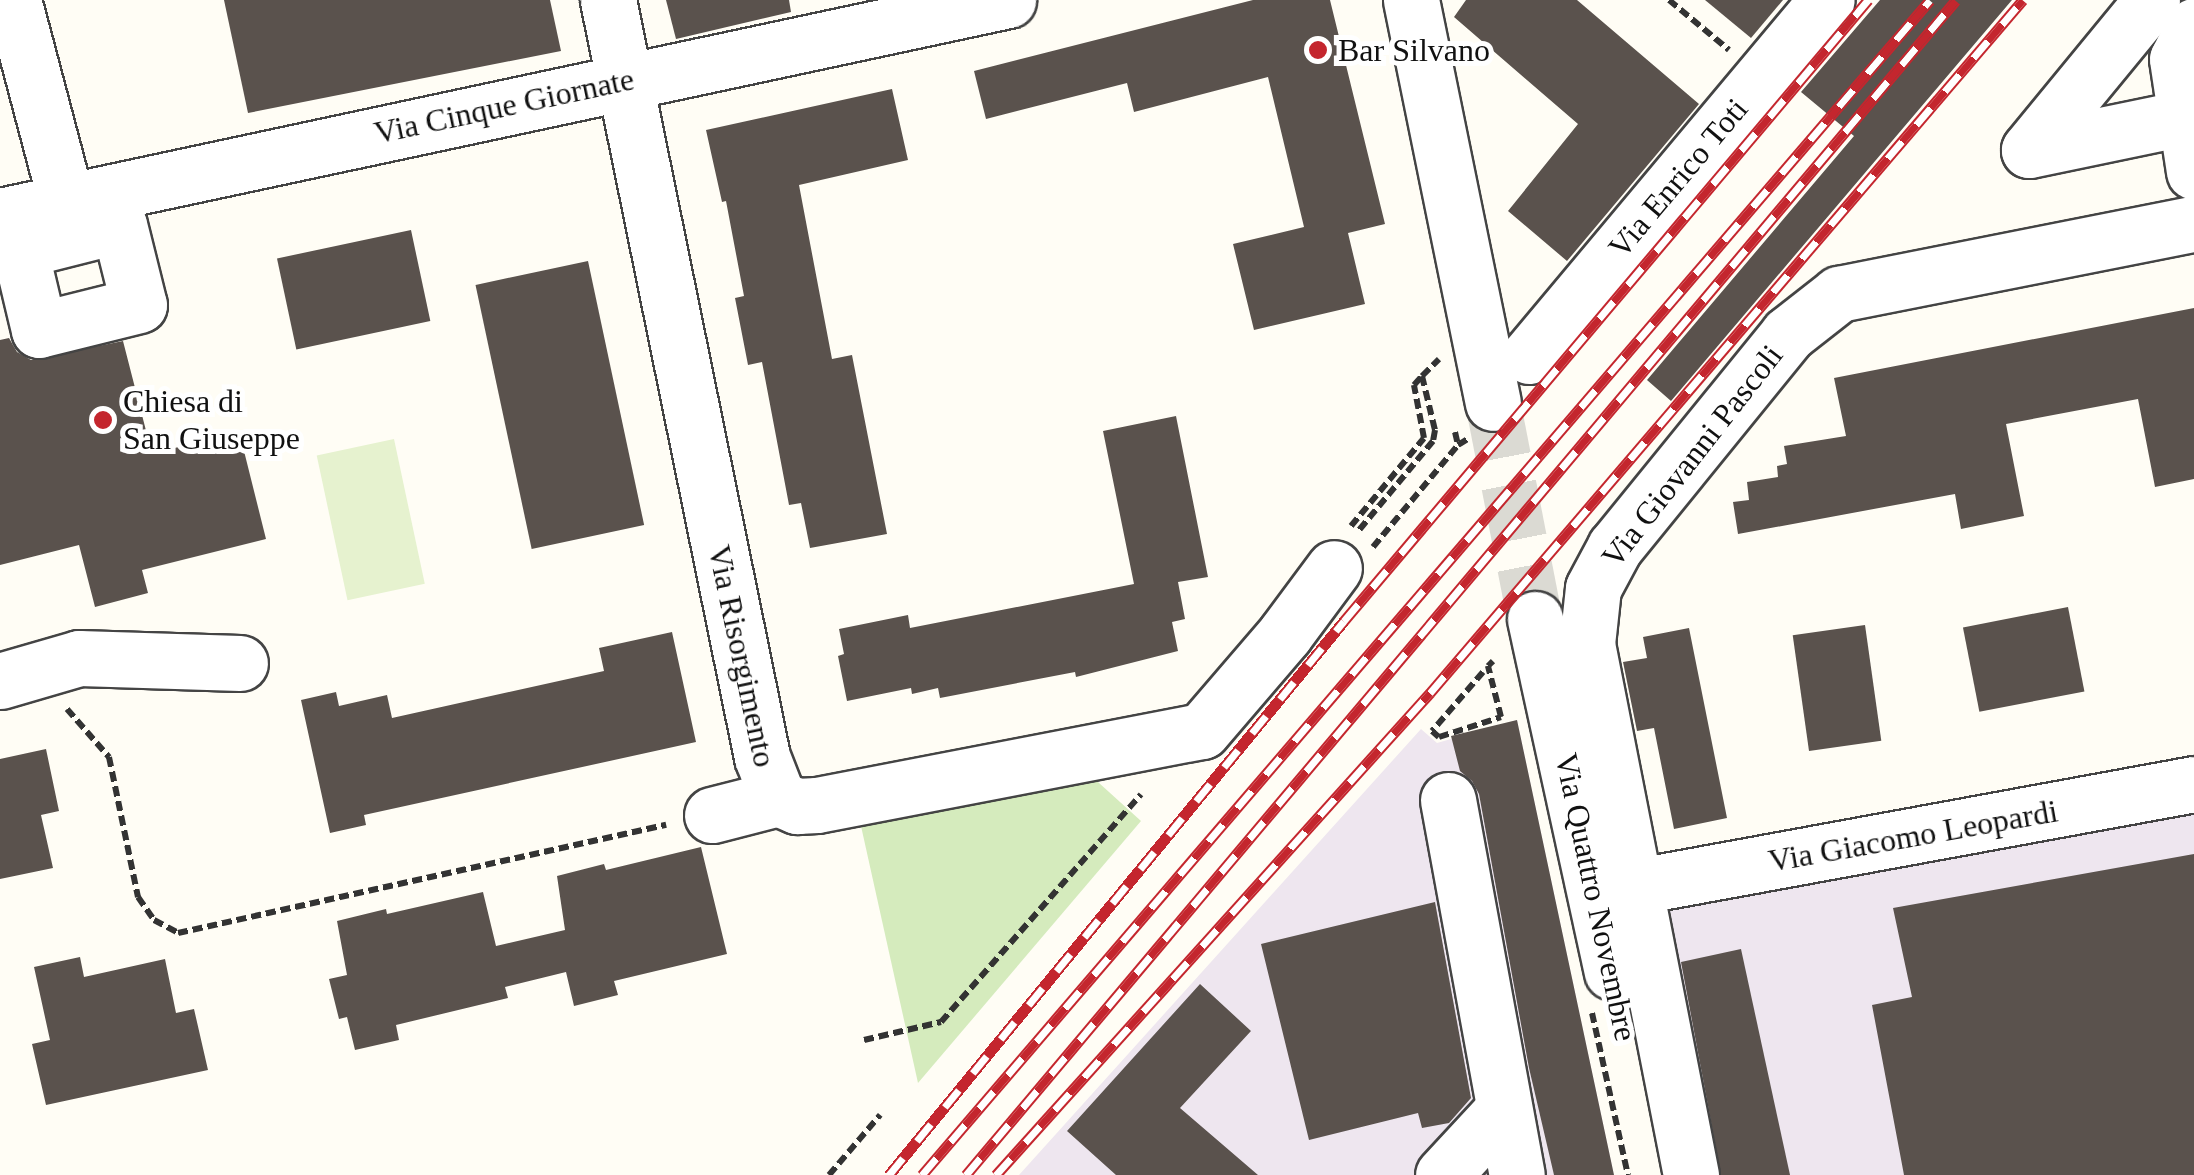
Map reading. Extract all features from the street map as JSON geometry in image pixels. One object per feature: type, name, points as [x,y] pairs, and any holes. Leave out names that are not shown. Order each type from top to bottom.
[{"type":"street","points":[[13,0],[66,202]]},
{"type":"street","name":"Via Risorgimento","points":[[608,0],[762,757],[778,798],[798,806],[816,805],[1202,731],[1351,553]]},
{"type":"street","points":[[1411,0],[1493,403]]},
{"type":"street","name":"Via Enrico Toti","points":[[1530,356],[1827,0]]},
{"type":"street","name":"Via Cinque Giornate","points":[[0,216],[990,2]]},
{"type":"street","points":[[2174,14],[2029,150],[2183,118]]},
{"type":"street","points":[[2174,14],[2183,118],[2194,172]]},
{"type":"street","name":"Via Giovanni Pascoli","points":[[1690,1175],[1587,644],[1593,588],[1615,547],[1788,334],[1839,294],[2194,224]]},
{"type":"street","name":"Via Quattro Novembre","points":[[1535,619],[1656,1175]]},
{"type":"street","points":[[17,676],[80,658],[240,662]]},
{"type":"street","name":"Via Giacomo Leopardi","points":[[1633,887],[2194,784]]},
{"type":"street","points":[[712,814],[778,798]]},
{"type":"street","points":[[1448,800],[1517,1175]]},
{"type":"street","points":[[1444,1175],[1504,1109]]},
{"type":"path","points":[[1669,0],[1761,77]]},
{"type":"path","points":[[1422,376],[1435,430],[1433,442],[1351,553],[1344,534],[1424,438],[1414,385],[1422,376]]},
{"type":"path","points":[[1351,553],[1458,445]]},
{"type":"path","points":[[1484,672],[1432,731],[1439,737],[1500,716],[1488,666],[1493,661]]},
{"type":"path","points":[[17,676],[109,756],[138,898],[154,920],[178,932],[712,814]]},
{"type":"path","points":[[864,1040],[941,1022],[1142,794]]},
{"type":"path","points":[[830,1175],[880,1115]]},
{"type":"shaded area","points":[[1517,720],[1614,1175],[1019,1175],[1421,729],[1437,743]]},
{"type":"shaded area","points":[[2194,800],[2194,1175],[1679,1175],[1621,898]]},
{"type":"green space","points":[[394,439],[425,584],[347,600],[317,455]]},
{"type":"green space","points":[[1088,773],[1141,821],[918,1083],[859,817]]},
{"type":"building","points":[[224,0],[550,0],[561,51],[248,113]]},
{"type":"building","points":[[666,0],[789,0],[791,12],[676,39]]},
{"type":"building","points":[[1253,0],[1330,0],[1385,224],[1348,233],[1365,304],[1254,330],[1233,244],[1304,227],[1268,77],[1134,112],[1127,83],[986,119],[974,71]]},
{"type":"building","points":[[1466,0],[1577,0],[1699,104],[1567,261],[1508,211],[1578,124],[1454,17]]},
{"type":"building","points":[[1705,0],[1783,0],[1751,38]]},
{"type":"building","points":[[1880,0],[2012,0],[1671,401],[1647,380],[1854,136],[1801,92]]},
{"type":"building","points":[[892,89],[908,160],[799,185],[832,359],[852,355],[887,534],[810,548],[801,503],[789,505],[762,362],[748,365],[735,298],[744,296],[726,201],[722,202],[706,130]]},
{"type":"building","points":[[411,230],[430,321],[296,349],[277,258]]},
{"type":"building","points":[[588,261],[644,525],[532,549],[476,285]]},
{"type":"building","points":[[2194,308],[2194,479],[2155,487],[2138,399],[2006,424],[2024,516],[1961,529],[1955,494],[1738,534],[1733,502],[1749,500],[1747,482],[1778,477],[1777,466],[1787,464],[1784,446],[1846,436],[1834,378]]},
{"type":"building","points":[[9,338],[17,352],[31,360],[123,341],[152,454],[239,431],[266,539],[142,570],[148,593],[95,607],[79,545],[0,565],[0,340]]},
{"type":"building","points":[[1176,416],[1208,577],[1178,582],[1185,619],[1172,622],[1178,651],[1076,677],[1075,672],[940,698],[938,688],[912,694],[911,688],[847,701],[838,656],[844,654],[839,629],[908,615],[910,628],[1134,584],[1103,431]]},
{"type":"building","points":[[2068,607],[2084,691],[1979,712],[1963,627]]},
{"type":"building","points":[[1865,625],[1881,741],[1809,751],[1793,635]]},
{"type":"building","points":[[1689,628],[1727,818],[1674,829],[1654,728],[1637,731],[1623,662],[1647,658],[1643,637]]},
{"type":"building","points":[[672,632],[696,742],[364,815],[366,825],[330,833],[301,700],[336,692],[339,706],[387,695],[392,718],[604,671],[599,648]]},
{"type":"building","points":[[1517,720],[1614,1175],[1554,1175],[1529,1068],[1479,794],[1460,771],[1451,736]]},
{"type":"building","points":[[46,749],[59,811],[41,815],[53,868],[0,879],[0,759]]},
{"type":"building","points":[[701,847],[727,954],[614,981],[618,995],[574,1006],[566,972],[505,987],[508,998],[396,1025],[399,1040],[355,1050],[347,1017],[339,1019],[329,979],[347,975],[337,921],[483,892],[496,946],[565,930],[557,876],[604,864],[606,870]]},
{"type":"building","points":[[2194,854],[2194,1175],[1904,1175],[1872,1005],[1912,997],[1893,908]]},
{"type":"building","points":[[1435,902],[1471,1098],[1449,1123],[1422,1128],[1418,1113],[1309,1140],[1261,944]]},
{"type":"building","points":[[1741,949],[1790,1175],[1721,1175],[1681,962]]},
{"type":"building","points":[[80,957],[84,977],[165,959],[176,1013],[194,1009],[208,1070],[46,1105],[32,1044],[50,1040],[34,967]]},
{"type":"building","points":[[1200,984],[1251,1031],[1180,1108],[1258,1175],[1116,1175],[1067,1131]]},
{"type":"tunnel","points":[[1493,403],[1535,619]]},
{"type":"railway","points":[[889,1175],[1344,621],[1868,0]]},
{"type":"railway","points":[[922,1175],[1930,0]]},
{"type":"railway","points":[[966,1175],[1956,0]]},
{"type":"railway","points":[[996,1175],[1430,693],[2023,0]]},
{"type":"place","name":"Bar Silvano","points":[[1318,50]]},
{"type":"place","name":"Chiesa di San Giuseppe","points":[[103,420]]}]
